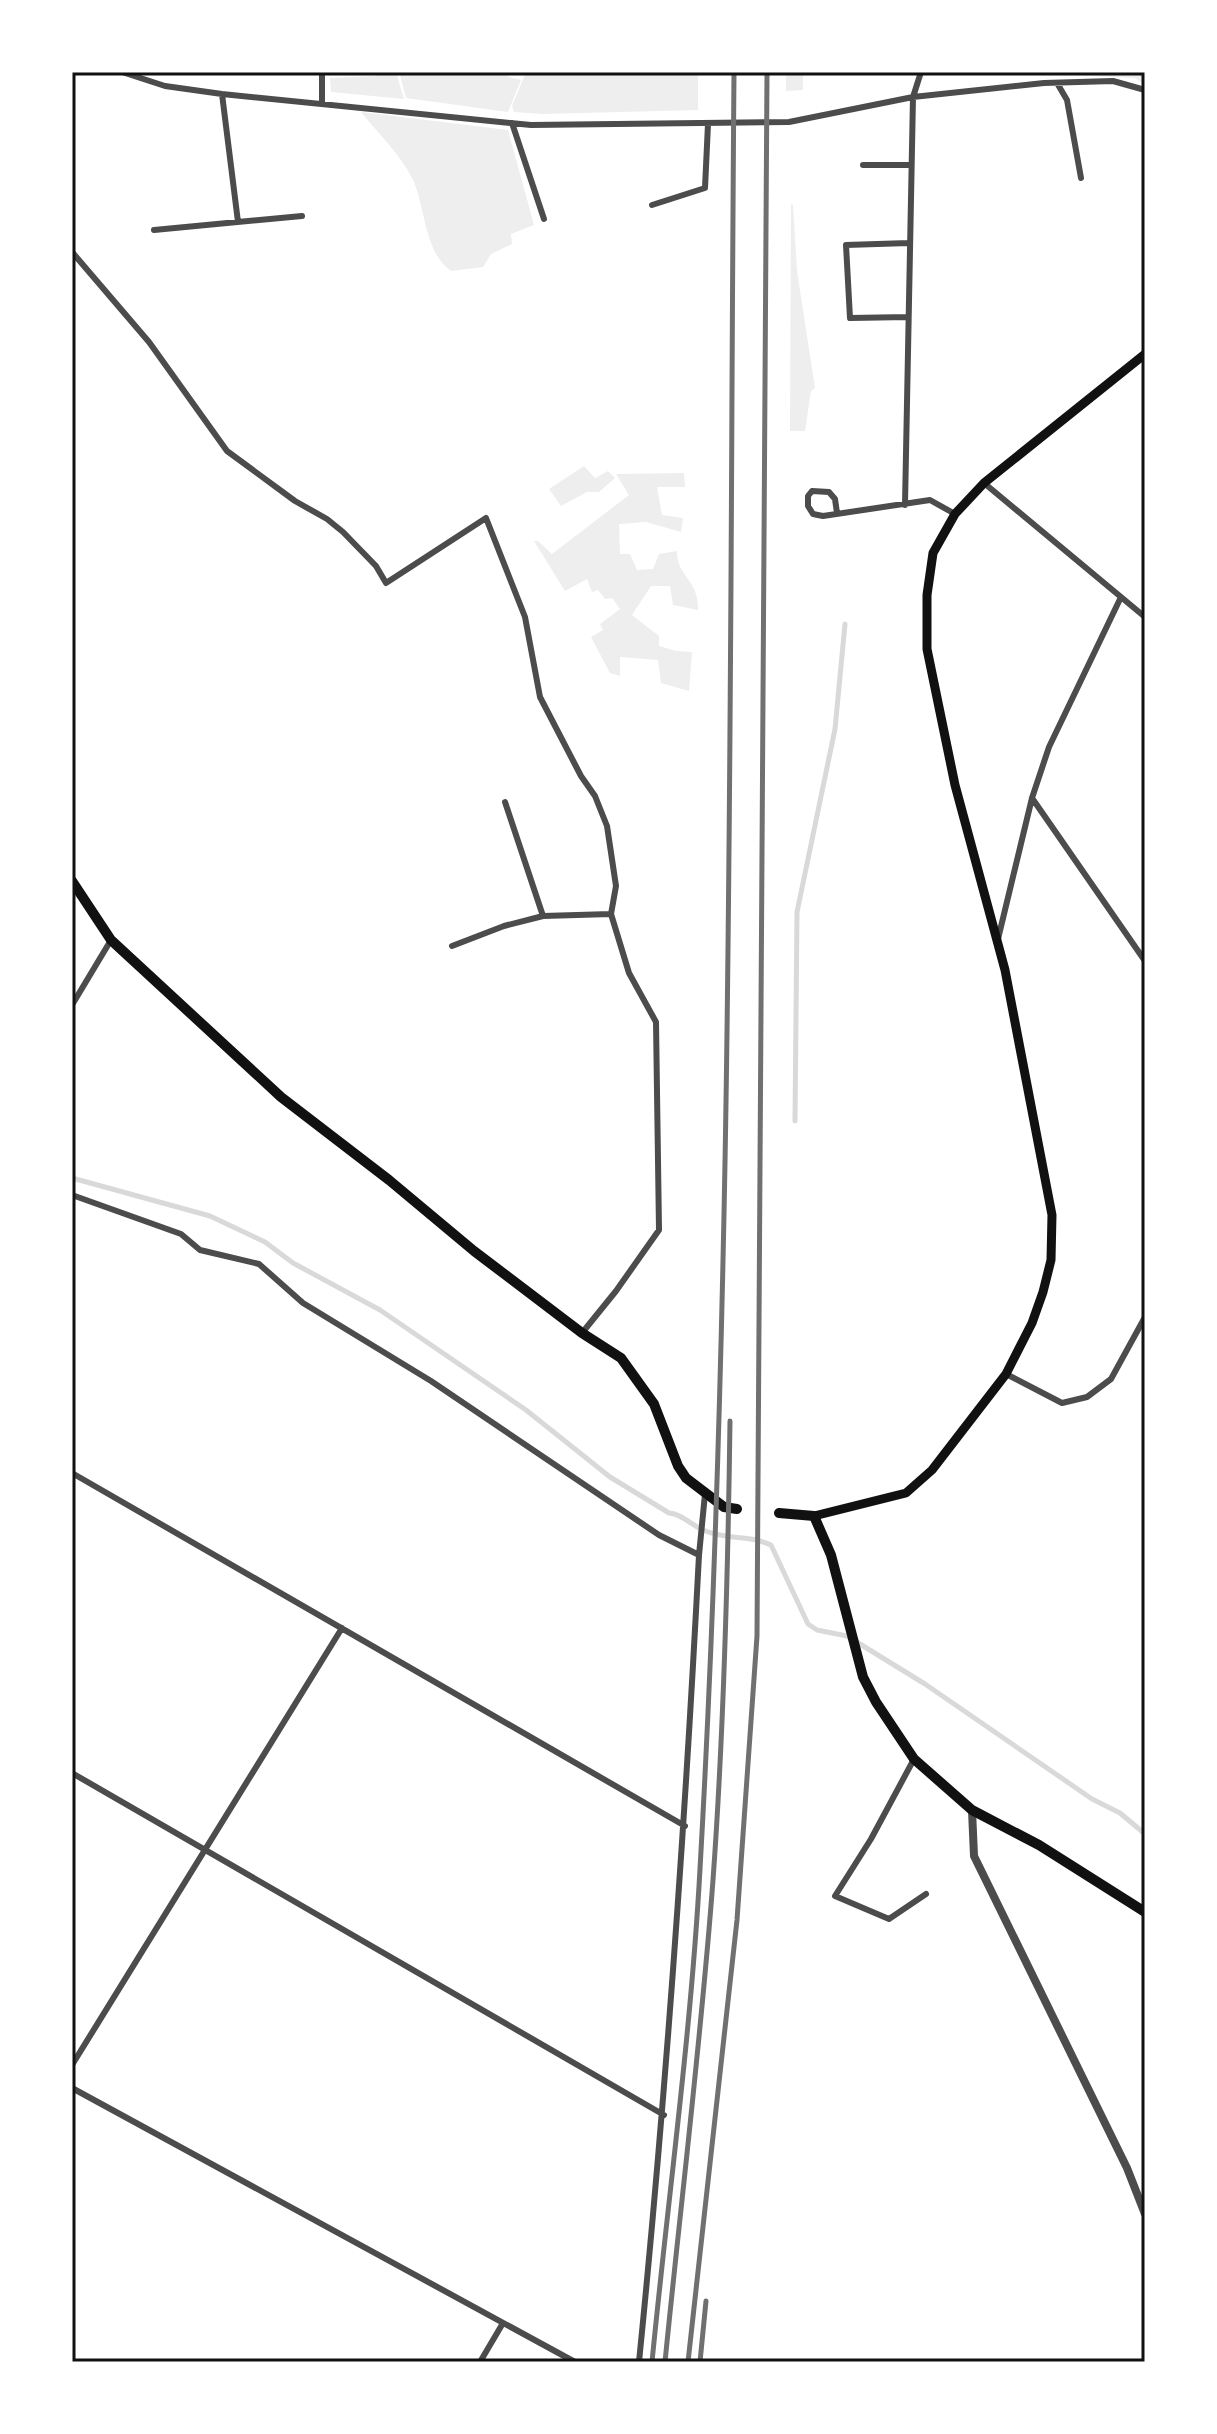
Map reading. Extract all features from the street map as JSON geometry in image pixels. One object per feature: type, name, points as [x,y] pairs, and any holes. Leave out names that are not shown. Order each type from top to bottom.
[{"type":"main road","points":[[779,1513],[814,1516],[906,1493],[932,1470],[1006,1374],[1032,1323],[1043,1292],[1051,1260],[1052,1215],[998,939],[955,785],[927,649],[927,595],[933,553],[955,514],[984,483],[1145,354]]},
{"type":"main road","points":[[72,881],[111,940],[281,1097],[389,1180],[474,1251],[582,1333],[621,1358],[654,1404],[678,1466],[686,1478],[724,1507],[737,1509]]},
{"type":"main road","points":[[814,1516],[838,1578],[863,1677],[914,1759],[972,1810],[1039,1845],[1145,1912]]},
{"type":"street","points":[[122,72],[165,86],[222,94],[512,123],[789,122],[913,97],[1057,83],[1113,81],[1145,90]]},
{"type":"street","points":[[322,72],[322,104]]},
{"type":"street","points":[[905,505],[910,165],[913,97],[921,72]]},
{"type":"street","points":[[1057,83],[1067,100],[1081,178]]},
{"type":"street","points":[[222,94],[238,222]]},
{"type":"street","points":[[512,123],[544,219]]},
{"type":"street","points":[[652,205],[705,188],[708,124]]},
{"type":"street","points":[[863,165],[910,165]]},
{"type":"street","points":[[154,230],[302,216]]},
{"type":"street","points":[[908,317],[850,318],[846,245],[909,243]]},
{"type":"street","points":[[72,252],[149,342],[227,451],[343,532],[376,566],[386,583],[486,518],[525,617],[540,697],[581,776],[595,796],[607,826],[616,886],[611,914],[629,973],[656,1022],[659,1230],[582,1333]]},
{"type":"street","points":[[984,483],[1145,617]]},
{"type":"street","points":[[837,513],[835,499],[829,492],[812,491],[808,496],[808,506],[813,514],[823,516],[930,500],[955,514]]},
{"type":"street","points":[[998,939],[1032,798],[1049,747],[1121,597]]},
{"type":"street","points":[[1032,798],[1145,961]]},
{"type":"street","points":[[505,802],[543,916]]},
{"type":"street","points":[[452,946],[504,926],[543,916],[611,914]]},
{"type":"street","points":[[72,1005],[111,940]]},
{"type":"street","points":[[72,1195],[181,1234],[200,1250],[259,1264],[303,1303],[431,1381],[659,1535],[699,1555]]},
{"type":"street","points":[[1006,1374],[1062,1403],[1087,1397],[1111,1379],[1145,1317]]},
{"type":"street","points":[[72,1473],[685,1826]]},
{"type":"street","points":[[639,2362],[664,2115],[705,1494]]},
{"type":"street","points":[[72,2065],[342,1628]]},
{"type":"street","points":[[914,1759],[871,1839],[835,1896],[889,1919],[926,1894]]},
{"type":"street","points":[[72,1773],[664,2115]]},
{"type":"street","points":[[972,1810],[974,1856],[1127,2168],[1145,2214]]},
{"type":"street","points":[[72,2088],[575,2362]]},
{"type":"street","points":[[480,2362],[503,2323]]},
{"type":"shaded area","points":[[377,72],[396,72],[404,99],[331,92],[330,78],[376,76]]},
{"type":"shaded area","points":[[399,72],[509,72],[508,77],[521,80],[508,112],[406,98]]},
{"type":"shaded area","points":[[526,72],[698,72],[698,110],[514,112],[512,106]]},
{"type":"shaded area","points":[[786,72],[803,72],[803,90],[786,91]]},
{"type":"shaded area","points":[[1073,72],[1136,72],[1145,75],[1145,84],[1134,78],[1071,75]]},
{"type":"shaded area","points":[[361,112],[508,130],[534,225],[511,234],[512,244],[491,254],[483,267],[451,271],[435,252],[417,189],[407,169]]},
{"type":"shaded area","points":[[791,204],[797,271],[815,388],[811,391],[805,431],[790,431]]},
{"type":"shaded area","points":[[584,466],[595,478],[608,471],[615,478],[599,492],[587,492],[561,506],[549,489]]},
{"type":"shaded area","points":[[684,473],[685,487],[657,487],[662,515],[683,518],[681,532],[646,522],[619,524],[620,554],[630,554],[637,570],[653,569],[659,554],[677,551],[680,566],[695,591],[698,610],[673,605],[670,586],[651,586],[632,615],[659,636],[659,646],[692,652],[689,691],[661,683],[658,660],[620,657],[620,676],[610,673],[591,637],[603,630],[600,624],[620,609],[612,598],[605,599],[598,590],[592,592],[587,579],[565,591],[534,541],[552,554],[629,495],[616,474]]},
{"type":"waterway","points":[[795,1121],[797,912],[835,729],[845,624]]},
{"type":"waterway","points":[[72,1178],[210,1216],[265,1242],[293,1263],[380,1310],[526,1410],[610,1477],[669,1513],[712,1533],[771,1545],[808,1624],[817,1630],[847,1636],[925,1684],[1092,1799],[1120,1813],[1145,1834]]},
{"type":"railway","points":[[652,2362],[691,1993],[711,1645],[728,971],[734,72]]},
{"type":"railway","points":[[688,2362],[737,1920],[757,1636],[767,72]]},
{"type":"railway","points":[[665,2362],[713,1880],[725,1651],[730,1421]]},
{"type":"railway","points":[[700,2362],[706,2301]]}]
